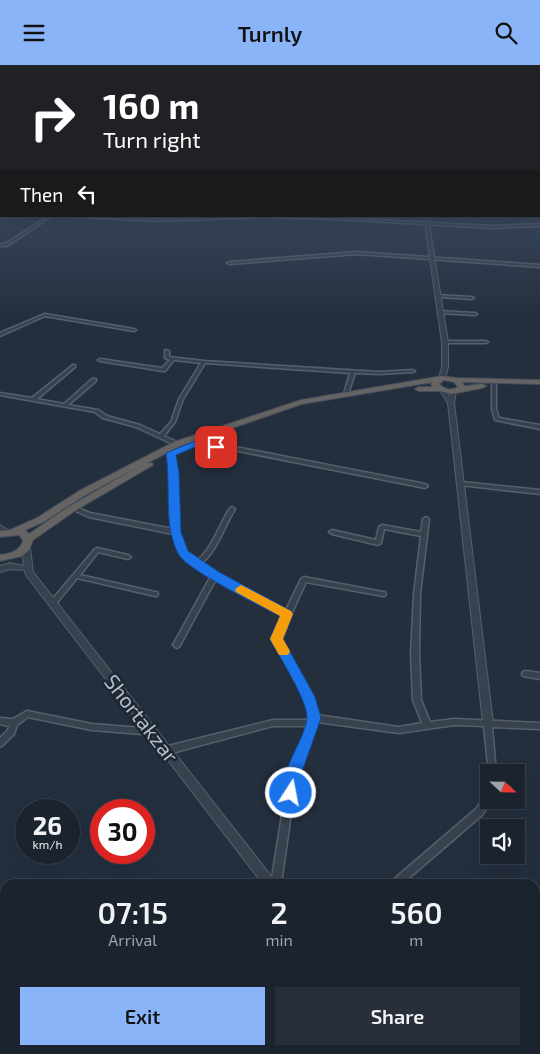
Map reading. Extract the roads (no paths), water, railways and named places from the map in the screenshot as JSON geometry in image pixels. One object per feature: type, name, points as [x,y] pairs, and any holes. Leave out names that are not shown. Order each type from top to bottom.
[{"type":"highway","points":[[4,562],[73,508],[171,453],[248,424],[306,407],[417,389],[454,379],[540,382]]},
{"type":"highway","points":[[454,379],[462,384],[457,390]]},
{"type":"highway","points":[[5,531],[40,520],[82,493],[177,444],[301,402],[346,394],[441,384],[457,390],[494,385],[540,387]]},
{"type":"highway","points":[[5,531],[21,532],[27,543]]},
{"type":"street","points":[[0,245],[6,245],[38,224]]},
{"type":"street","points":[[427,224],[445,342],[445,367],[441,384],[451,403],[462,484],[491,764]]},
{"type":"street","points":[[446,224],[492,227],[540,225]]},
{"type":"street","points":[[229,263],[357,253],[540,266]]},
{"type":"street","points":[[438,296],[472,298]]},
{"type":"street","points":[[440,312],[475,314]]},
{"type":"street","points":[[0,335],[45,315],[134,330]]},
{"type":"street","points":[[445,342],[486,343]]},
{"type":"street","points":[[167,351],[166,357],[204,362],[379,373],[413,371]]},
{"type":"street","points":[[100,360],[163,370],[173,359]]},
{"type":"street","points":[[161,436],[173,422],[181,399],[204,362]]},
{"type":"street","points":[[34,399],[73,366]]},
{"type":"street","points":[[445,367],[454,379]]},
{"type":"street","points":[[346,394],[353,371]]},
{"type":"street","points":[[66,405],[94,380]]},
{"type":"street","points":[[494,385],[494,409],[497,419],[540,427]]},
{"type":"street","points":[[451,403],[457,390]]},
{"type":"street","points":[[0,394],[96,411],[177,444]]},
{"type":"street","points":[[200,442],[425,486]]},
{"type":"street","points":[[171,453],[174,473],[176,532],[183,553],[214,575],[286,614]]},
{"type":"street","points":[[462,484],[540,492]]},
{"type":"street","points":[[73,508],[108,519],[176,532]]},
{"type":"street","points":[[198,564],[207,557],[222,524],[232,509]]},
{"type":"street","points":[[426,519],[417,594],[415,655],[417,700],[427,725]]},
{"type":"street","points":[[332,532],[378,543],[382,527],[424,535]]},
{"type":"street","points":[[4,562],[10,566],[26,570],[27,543]]},
{"type":"street","points":[[53,603],[97,550],[128,557]]},
{"type":"street","name":"Shortakzar","points":[[4,562],[26,570],[168,750],[266,879]]},
{"type":"street","points":[[76,575],[155,595]]},
{"type":"street","points":[[177,645],[214,575]]},
{"type":"street","points":[[277,879],[292,777],[314,718],[308,697],[276,639],[286,614],[304,579],[383,594]]},
{"type":"street","points":[[526,674],[540,676]]},
{"type":"street","points":[[0,743],[11,732],[14,723],[26,714],[92,727],[154,732]]},
{"type":"street","points":[[168,750],[273,723],[306,723],[314,718],[399,730],[427,725],[488,723],[540,726]]},
{"type":"street","points":[[0,721],[14,723]]},
{"type":"street","points":[[401,879],[480,809]]}]
